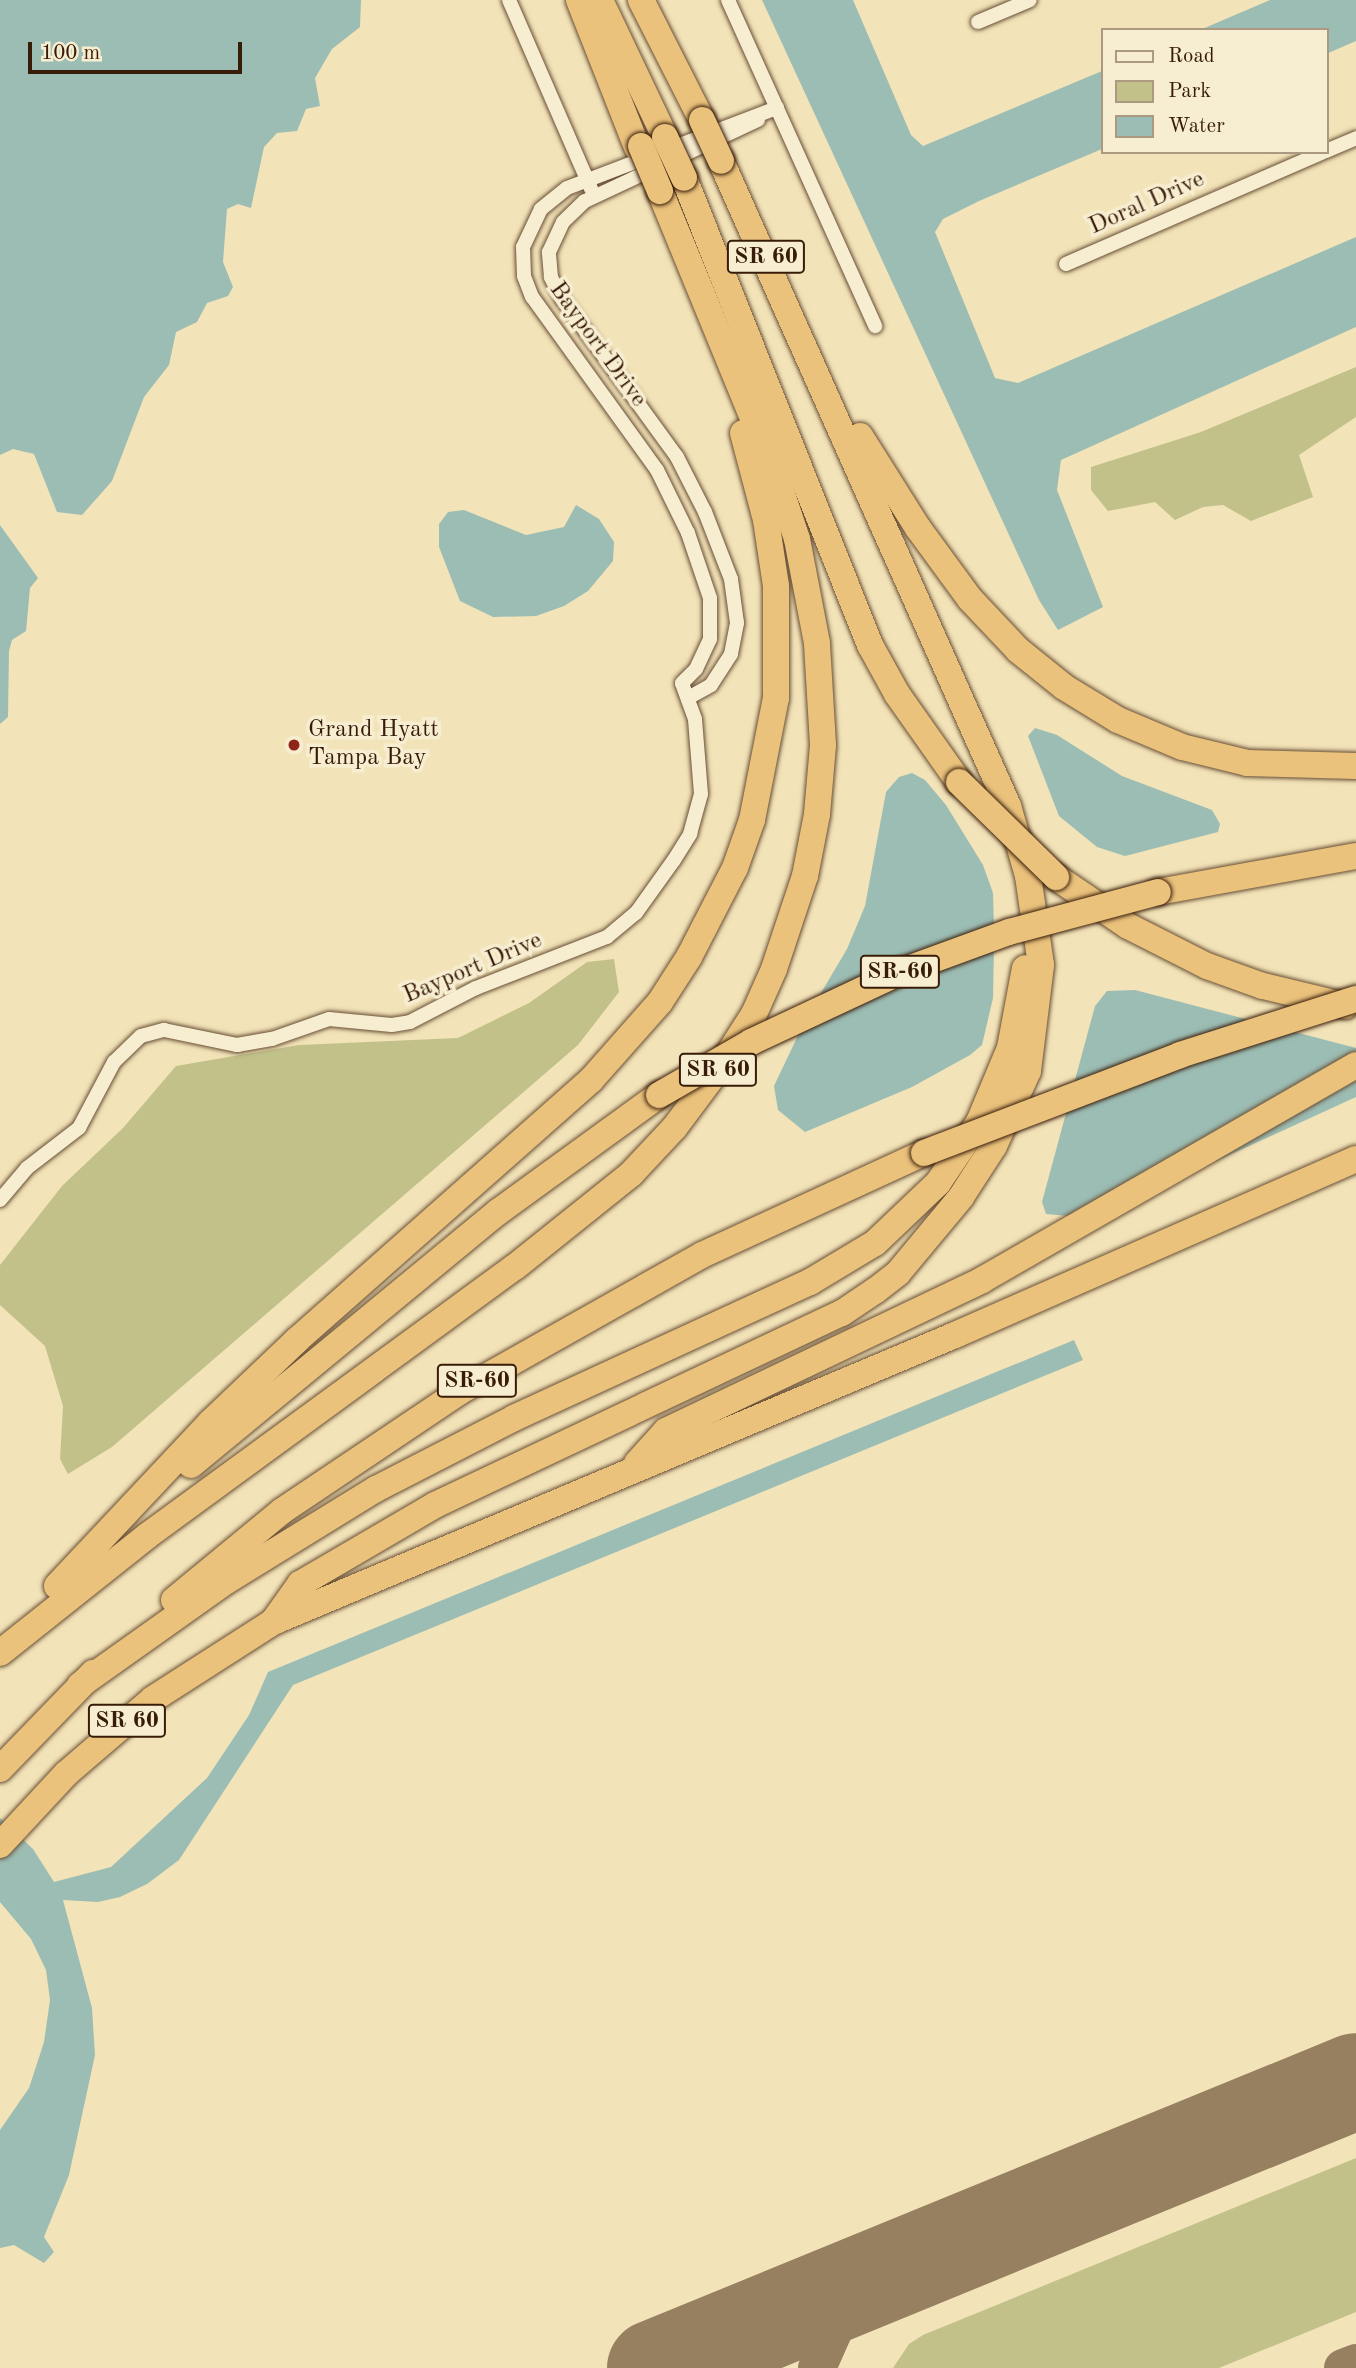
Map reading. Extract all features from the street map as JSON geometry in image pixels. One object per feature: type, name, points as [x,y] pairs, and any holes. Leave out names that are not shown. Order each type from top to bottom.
[{"type":"highway","name":"SR 60","points":[[0,1653],[147,1536],[603,1199],[657,1148],[693,1105],[739,1040],[764,991],[796,909],[817,814],[823,745],[817,643],[797,539],[777,477],[579,0]]},
{"type":"highway","points":[[600,0],[684,178],[870,645],[897,694],[959,782],[1056,877],[1128,926],[1207,966],[1263,986],[1356,1008]]},
{"type":"highway","name":"SR 60","points":[[0,1845],[67,1773],[153,1699],[273,1622],[300,1584],[435,1505],[842,1313],[898,1273],[980,1169],[1028,1070],[1041,965],[1028,876],[992,767],[810,354],[702,120],[640,0]]},
{"type":"highway","name":"SR 60","points":[[0,1647],[96,1548],[211,1422],[297,1340],[618,1052],[660,1002],[689,957],[735,868],[752,820],[771,737],[778,662],[776,586],[766,520],[746,441],[657,192]]},
{"type":"highway","points":[[810,354],[918,528],[970,599],[1018,650],[1064,687],[1118,720],[1182,747],[1247,763],[1356,766]]},
{"type":"highway","name":"SR-60","points":[[96,1548],[436,1262],[563,1161],[659,1095],[751,1042],[916,965],[1044,921],[1158,892],[1356,856]]},
{"type":"highway","points":[[80,1685],[217,1588],[367,1494],[514,1418],[810,1282],[896,1225],[953,1163],[979,1122],[1000,1076],[1023,986],[1028,876]]},
{"type":"highway","name":"SR-60","points":[[0,1769],[80,1685],[244,1541],[429,1410],[702,1255],[924,1153],[1180,1055],[1356,999]]},
{"type":"highway","points":[[633,1467],[666,1431],[982,1280],[1356,1065]]},
{"type":"highway","points":[[273,1622],[633,1467],[930,1346],[1356,1159]]},
{"type":"street","points":[[509,0],[594,197]]},
{"type":"street","points":[[729,0],[875,326]]},
{"type":"street","points":[[978,22],[1030,0]]},
{"type":"street","name":"Bayport Drive","points":[[0,1199],[27,1168],[79,1128],[119,1055],[148,1033],[171,1031],[237,1045],[272,1039],[330,1019],[402,1024],[476,988],[613,933],[636,913],[674,860],[696,815],[702,770],[688,698],[682,683],[702,659],[713,620],[688,533],[650,460],[540,309],[524,276],[523,247],[535,217],[555,196],[587,181],[777,108]]},
{"type":"street","name":"Bayport Drive","points":[[688,698],[711,685],[728,660],[737,623],[734,593],[705,512],[677,457],[551,277],[549,252],[555,233],[573,211],[594,197],[743,130],[777,108]]},
{"type":"street","name":"Doral Drive","points":[[1328,151],[1356,138]]},
{"type":"street","name":"Doral Drive","points":[[1066,264],[1320,154]]},
{"type":"green space","points":[[1356,367],[1356,417],[1299,455],[1313,497],[1251,521],[1223,505],[1203,507],[1175,520],[1155,502],[1108,511],[1091,490],[1091,467],[1201,432]]},
{"type":"green space","points":[[614,959],[619,992],[578,1045],[112,1447],[68,1474],[60,1459],[63,1406],[45,1346],[0,1305],[0,1265],[62,1186],[123,1128],[176,1066],[299,1045],[458,1038],[529,1003],[587,962]]},
{"type":"green space","points":[[1356,2158],[1356,2312],[1219,2368],[893,2368],[909,2344],[923,2335]]},
{"type":"water","points":[[0,0],[361,0],[360,27],[332,49],[315,78],[320,106],[306,109],[297,131],[277,133],[264,147],[251,208],[238,204],[227,209],[223,262],[233,287],[228,296],[207,303],[197,322],[176,332],[169,365],[144,397],[112,481],[82,515],[57,512],[34,454],[13,449],[0,455]]},
{"type":"water","points":[[762,0],[853,0],[911,135],[923,146],[1100,72],[1100,150],[979,201],[943,219],[935,232],[995,378],[1018,383],[1356,237],[1356,327],[1061,460],[1057,490],[1103,607],[1058,630],[1039,600]]},
{"type":"water","points":[[1270,0],[1356,0],[1356,41],[1328,53],[1328,28],[1205,28]]},
{"type":"water","points":[[576,505],[599,519],[614,542],[613,561],[588,591],[564,606],[536,616],[493,617],[460,601],[439,547],[439,524],[448,512],[464,510],[526,535],[564,527]]},
{"type":"water","points":[[0,525],[38,578],[30,588],[26,631],[12,640],[9,651],[8,717],[0,724]]},
{"type":"water","points":[[1035,728],[1057,735],[1122,776],[1212,810],[1220,824],[1218,832],[1125,856],[1097,847],[1059,816],[1028,736]]},
{"type":"water","points":[[912,773],[925,780],[946,805],[983,865],[993,893],[994,929],[815,1003],[847,949],[865,906],[886,792],[899,777]]},
{"type":"water","points":[[994,945],[993,998],[982,1045],[970,1055],[912,1087],[805,1132],[778,1110],[774,1086],[803,1025]]},
{"type":"water","points":[[1135,990],[1356,1048],[1356,1097],[1092,1218],[1046,1214],[1042,1202],[1095,1006],[1107,991]]},
{"type":"water","points":[[1074,1340],[1083,1360],[293,1685],[179,1860],[147,1884],[120,1897],[98,1902],[63,1900],[92,2008],[95,2055],[69,2175],[44,2237],[54,2252],[44,2263],[14,2245],[0,2248],[0,2130],[29,2088],[44,2042],[50,2000],[46,1970],[31,1939],[0,1902],[0,1818],[33,1849],[54,1882],[111,1867],[207,1778],[249,1715],[268,1672]]},
{"type":"taxiway","points":[[817,2368],[841,2314],[869,2288],[1018,2219]]},
{"type":"taxiway","points":[[675,2368],[694,2352]]},
{"type":"taxiway","points":[[1343,2368],[1356,2363]]},
{"type":"runway","points":[[655,2368],[1356,2081]]},
{"type":"place","name":"Grand Hyatt Tampa Bay","points":[[294,745]]}]
